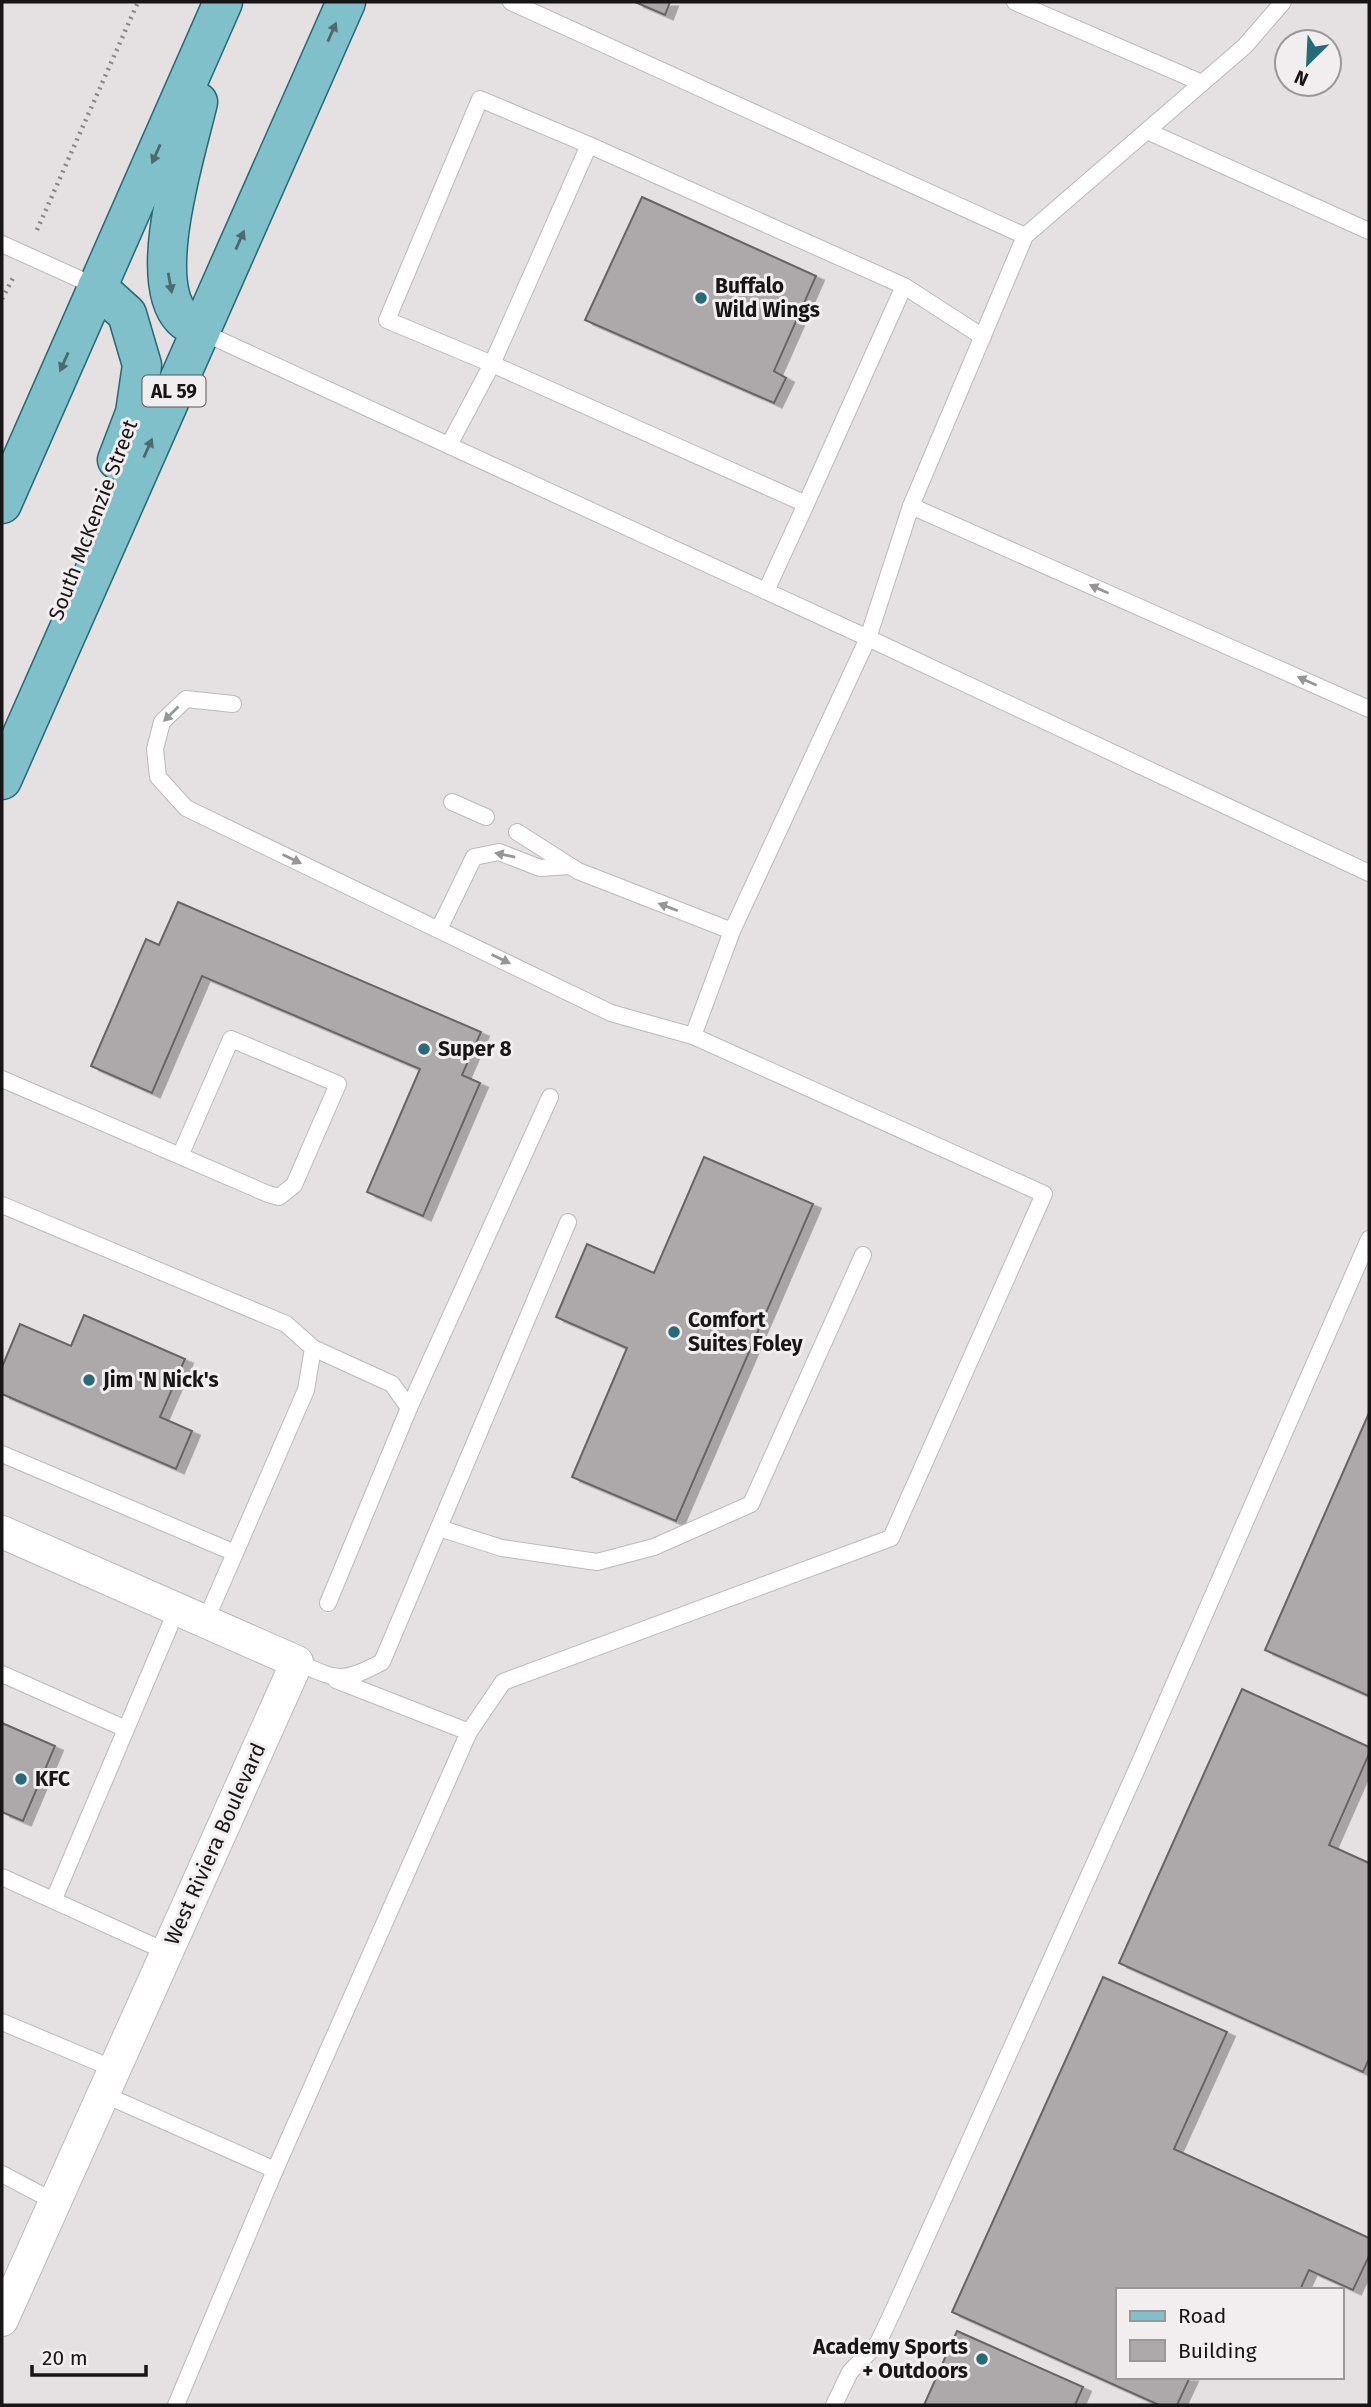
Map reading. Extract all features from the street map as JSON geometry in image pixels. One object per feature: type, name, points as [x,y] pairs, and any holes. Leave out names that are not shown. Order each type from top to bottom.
[{"type":"main road","points":[[2,504],[12,456],[97,287],[223,2]]},
{"type":"main road","points":[[200,331],[181,317],[168,284],[169,219],[223,2]]},
{"type":"main road","name":"South McKenzie Street","points":[[2,779],[346,2]]},
{"type":"main road","name":"South McKenzie Street","points":[[2,759],[135,414],[142,365],[127,314],[97,287]]},
{"type":"street","points":[[2,1532],[297,1662]]},
{"type":"street","name":"West Riviera Boulevard","points":[[2,2320],[297,1662]]},
{"type":"lane","points":[[512,2],[1025,236]]},
{"type":"lane","points":[[1014,2],[1202,83]]},
{"type":"lane","points":[[693,1036],[732,931],[868,638],[911,506],[1025,236],[1245,46],[1283,2]]},
{"type":"lane","points":[[806,505],[492,364],[387,320],[480,99],[904,286],[983,337]]},
{"type":"lane","points":[[1147,131],[1369,231]]},
{"type":"lane","points":[[449,444],[492,364],[589,145]]},
{"type":"lane","points":[[2,244],[97,287]]},
{"type":"lane","points":[[766,591],[904,286]]},
{"type":"lane","points":[[200,331],[868,638],[1369,873]]},
{"type":"lane","points":[[911,506],[1369,709]]},
{"type":"lane","points":[[176,2405],[275,2170],[469,1732],[503,1682],[891,1538],[1044,1194],[693,1036],[611,1013],[186,808],[158,777],[155,749],[162,722],[186,699],[233,704]]},
{"type":"lane","points":[[452,802],[486,817]]},
{"type":"lane","points":[[517,832],[570,866],[614,887],[732,931]]},
{"type":"lane","points":[[439,929],[474,857],[499,852],[540,868],[570,866]]},
{"type":"lane","points":[[2,1079],[180,1156],[279,1197],[294,1185],[338,1084],[231,1039],[180,1156]]},
{"type":"lane","points":[[328,1603],[410,1408],[550,1097]]},
{"type":"lane","points":[[2,1205],[286,1324],[313,1348],[392,1384],[410,1408]]},
{"type":"lane","points":[[336,1680],[362,1673],[382,1662],[568,1222]]},
{"type":"lane","points":[[834,2405],[850,2372],[878,2343],[889,2320],[1136,1772],[1369,1239]]},
{"type":"lane","points":[[439,1528],[502,1548],[597,1562],[654,1547],[751,1504],[863,1255]]},
{"type":"lane","points":[[54,1899],[126,1729],[191,1616],[235,1553],[306,1390],[313,1348]]},
{"type":"lane","points":[[2,1454],[235,1553]]},
{"type":"lane","points":[[297,1662],[469,1732]]},
{"type":"lane","points":[[2,1674],[126,1729]]},
{"type":"lane","points":[[2,1877],[167,1952]]},
{"type":"lane","points":[[2,2022],[275,2170]]},
{"type":"lane","points":[[2,2175],[55,2202]]},
{"type":"path","points":[[2,299],[26,254],[138,2]]},
{"type":"building","points":[[635,2],[670,2],[665,15]]},
{"type":"building","name":"Buffalo Wild Wings","points":[[642,197],[816,276],[774,371],[786,378],[774,403],[585,320]]},
{"type":"building","name":"Super 8","points":[[178,902],[481,1032],[462,1075],[480,1083],[423,1216],[367,1192],[420,1069],[202,976],[152,1093],[91,1066],[146,939],[159,945]]},
{"type":"building","name":"Comfort Suites Foley","points":[[704,1157],[813,1204],[676,1521],[572,1477],[627,1348],[556,1317],[587,1244],[654,1273]]},
{"type":"building","name":"Jim 'N Nick's","points":[[84,1315],[185,1359],[160,1417],[192,1431],[176,1469],[2,1394],[2,1367],[20,1324],[71,1346]]},
{"type":"building","points":[[1369,1413],[1369,1696],[1265,1650]]},
{"type":"building","points":[[1242,1689],[1369,1747],[1369,1754],[1329,1845],[1369,1863],[1369,2059],[1363,2072],[1119,1963]]},
{"type":"building","name":"KFC","points":[[2,1723],[55,1746],[23,1821],[2,1812]]},
{"type":"building","points":[[1103,1977],[1227,2032],[1174,2149],[1369,2238],[1369,2256],[1353,2290],[1309,2270],[1301,2288],[1116,2288],[1116,2379],[1189,2379],[1177,2405],[1159,2405],[952,2312]]},
{"type":"building","name":"Academy Sports + Outdoors","points":[[957,2331],[1083,2387],[1075,2405],[924,2405]]},
{"type":"place","name":"Buffalo Wild Wings","points":[[701,298]]},
{"type":"place","name":"Super 8","points":[[424,1049]]},
{"type":"place","name":"Comfort Suites Foley","points":[[674,1332]]},
{"type":"place","name":"Jim 'N Nick's","points":[[89,1380]]},
{"type":"place","name":"KFC","points":[[21,1779]]},
{"type":"place","name":"Academy Sports + Outdoors","points":[[982,2359]]}]
